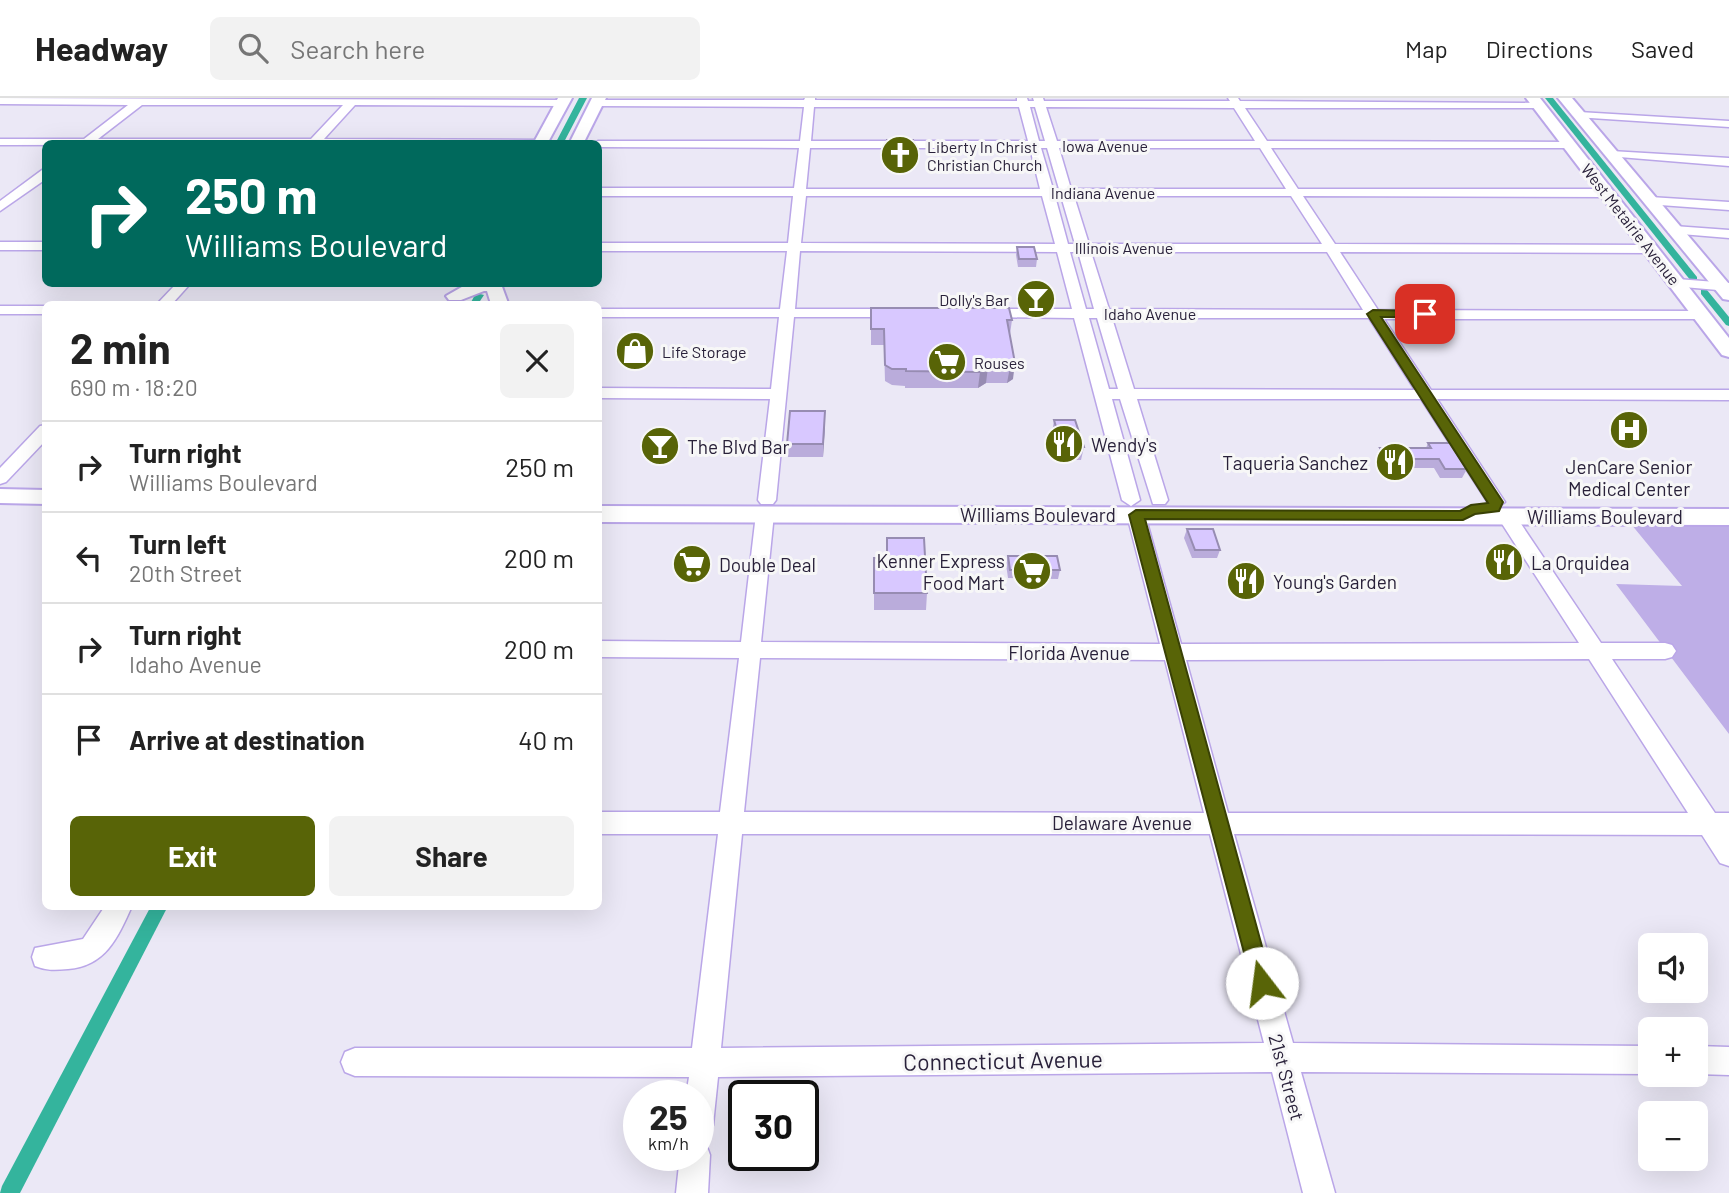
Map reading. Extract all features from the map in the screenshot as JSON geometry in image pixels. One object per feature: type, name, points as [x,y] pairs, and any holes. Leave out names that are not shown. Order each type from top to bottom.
[{"type":"main road","name":"West Metairie Avenue","points":[[1565,98],[1727,290]]},
{"type":"main road","points":[[542,140],[564,100]]},
{"type":"main road","points":[[578,140],[598,100]]},
{"type":"main road","name":"West Metairie Avenue","points":[[1536,101],[1729,351]]},
{"type":"main road","points":[[456,295],[476,287]]},
{"type":"main road","points":[[0,496],[42,501]]},
{"type":"main road","name":"Williams Boulevard","points":[[602,499],[770,508],[805,500],[1463,515],[1501,509],[1547,508],[1557,502],[1729,503]]},
{"type":"main road","points":[[1092,514],[1107,510],[1155,507],[1159,500]]},
{"type":"main road","name":"Williams Boulevard","points":[[602,514],[766,507],[1092,514],[1134,508],[1159,500],[1729,517]]},
{"type":"main road","points":[[0,505],[42,501]]},
{"type":"main road","points":[[0,511],[42,501]]},
{"type":"street","points":[[89,140],[141,100]]},
{"type":"street","points":[[317,140],[354,100]]},
{"type":"street","points":[[0,101],[564,100]]},
{"type":"street","points":[[598,100],[1536,101]]},
{"type":"street","points":[[702,1080],[809,100]]},
{"type":"street","points":[[1030,101],[1052,144],[1159,500]]},
{"type":"street","name":"21st Street","points":[[1030,101],[1034,145],[1319,1193]]},
{"type":"street","points":[[1234,101],[1595,651],[1719,824],[1729,855]]},
{"type":"street","points":[[1579,115],[1729,124]]},
{"type":"street","points":[[0,142],[42,142]]},
{"type":"street","name":"Iowa Avenue","points":[[602,144],[1570,145]]},
{"type":"street","points":[[1611,154],[1729,162]]},
{"type":"street","points":[[0,207],[42,176]]},
{"type":"street","points":[[0,190],[22,190]]},
{"type":"street","name":"Indiana Avenue","points":[[602,192],[1607,193]]},
{"type":"street","points":[[1650,201],[1729,206]]},
{"type":"street","points":[[1674,230],[1729,234]]},
{"type":"street","points":[[0,246],[42,246]]},
{"type":"street","name":"Illinois Avenue","points":[[602,247],[1650,249]]},
{"type":"street","points":[[1677,283],[1727,290]]},
{"type":"street","points":[[167,301],[180,287]]},
{"type":"street","points":[[0,310],[42,310]]},
{"type":"street","points":[[602,313],[911,313]]},
{"type":"street","name":"Idaho Avenue","points":[[967,313],[1702,316]]},
{"type":"street","points":[[602,393],[778,394]]},
{"type":"street","points":[[1101,394],[1729,395]]},
{"type":"street","points":[[0,478],[42,434]]},
{"type":"street","name":"Florida Avenue","points":[[602,649],[1665,651]]},
{"type":"street","name":"Delaware Avenue","points":[[602,823],[1719,824]]},
{"type":"street","points":[[45,957],[69,958],[90,953],[102,941],[117,910]]},
{"type":"street","name":"Connecticut Avenue","points":[[355,1062],[704,1063],[1282,1057],[1638,1060]]},
{"type":"street","points":[[1708,1060],[1729,1061]]},
{"type":"street","points":[[692,1193],[694,1171]]},
{"type":"shaded area","points":[[1631,524],[1729,524],[1729,734],[1616,584],[1682,586]]},
{"type":"building","points":[[887,140],[913,140],[914,154],[887,154]]},
{"type":"building","points":[[1017,247],[1034,247],[1037,259],[1019,259]]},
{"type":"building","name":"Rouses","points":[[871,308],[1009,308],[1012,320],[1007,320],[1015,363],[1010,367],[988,367],[980,372],[892,369],[885,365],[884,329],[871,329]]},
{"type":"building","points":[[790,411],[825,411],[823,444],[787,444]]},
{"type":"building","points":[[1054,420],[1075,420],[1084,447],[1062,447]]},
{"type":"building","points":[[1428,443],[1450,443],[1467,469],[1445,469],[1439,459],[1387,459],[1380,448],[1431,448]]},
{"type":"building","points":[[1187,529],[1213,529],[1220,550],[1195,550]]},
{"type":"building","points":[[887,538],[924,538],[927,593],[874,593],[874,558],[887,558]]},
{"type":"building","points":[[1008,556],[1057,556],[1060,570],[1010,570]]},
{"type":"waterway","points":[[561,140],[583,98]]},
{"type":"waterway","points":[[1549,98],[1694,279]]},
{"type":"waterway","points":[[1704,292],[1729,323]]},
{"type":"waterway","points":[[476,301],[479,295]]},
{"type":"waterway","points":[[9,1193],[158,910]]},
{"type":"place","name":"Liberty In Christ Christian Church","points":[[900,155]]},
{"type":"place","name":"Dolly's Bar","points":[[1036,299]]},
{"type":"place","name":"Life Storage","points":[[635,351]]},
{"type":"place","name":"Rouses","points":[[947,362]]},
{"type":"place","name":"JenCare Senior Medical Center","points":[[1629,430]]},
{"type":"place","name":"Wendy's","points":[[1064,444]]},
{"type":"place","name":"The Blvd Bar","points":[[660,446]]},
{"type":"place","name":"Taqueria Sanchez","points":[[1395,462]]},
{"type":"place","name":"La Orquidea","points":[[1504,562]]},
{"type":"place","name":"Double Deal","points":[[692,564]]},
{"type":"place","name":"Kenner Express Food Mart","points":[[1032,571]]},
{"type":"place","name":"Young's Garden","points":[[1246,581]]},
{"type":"route","points":[[1262,983],[1136,515],[1463,515],[1471,510],[1494,507],[1496,502],[1373,314],[1425,314]]}]
